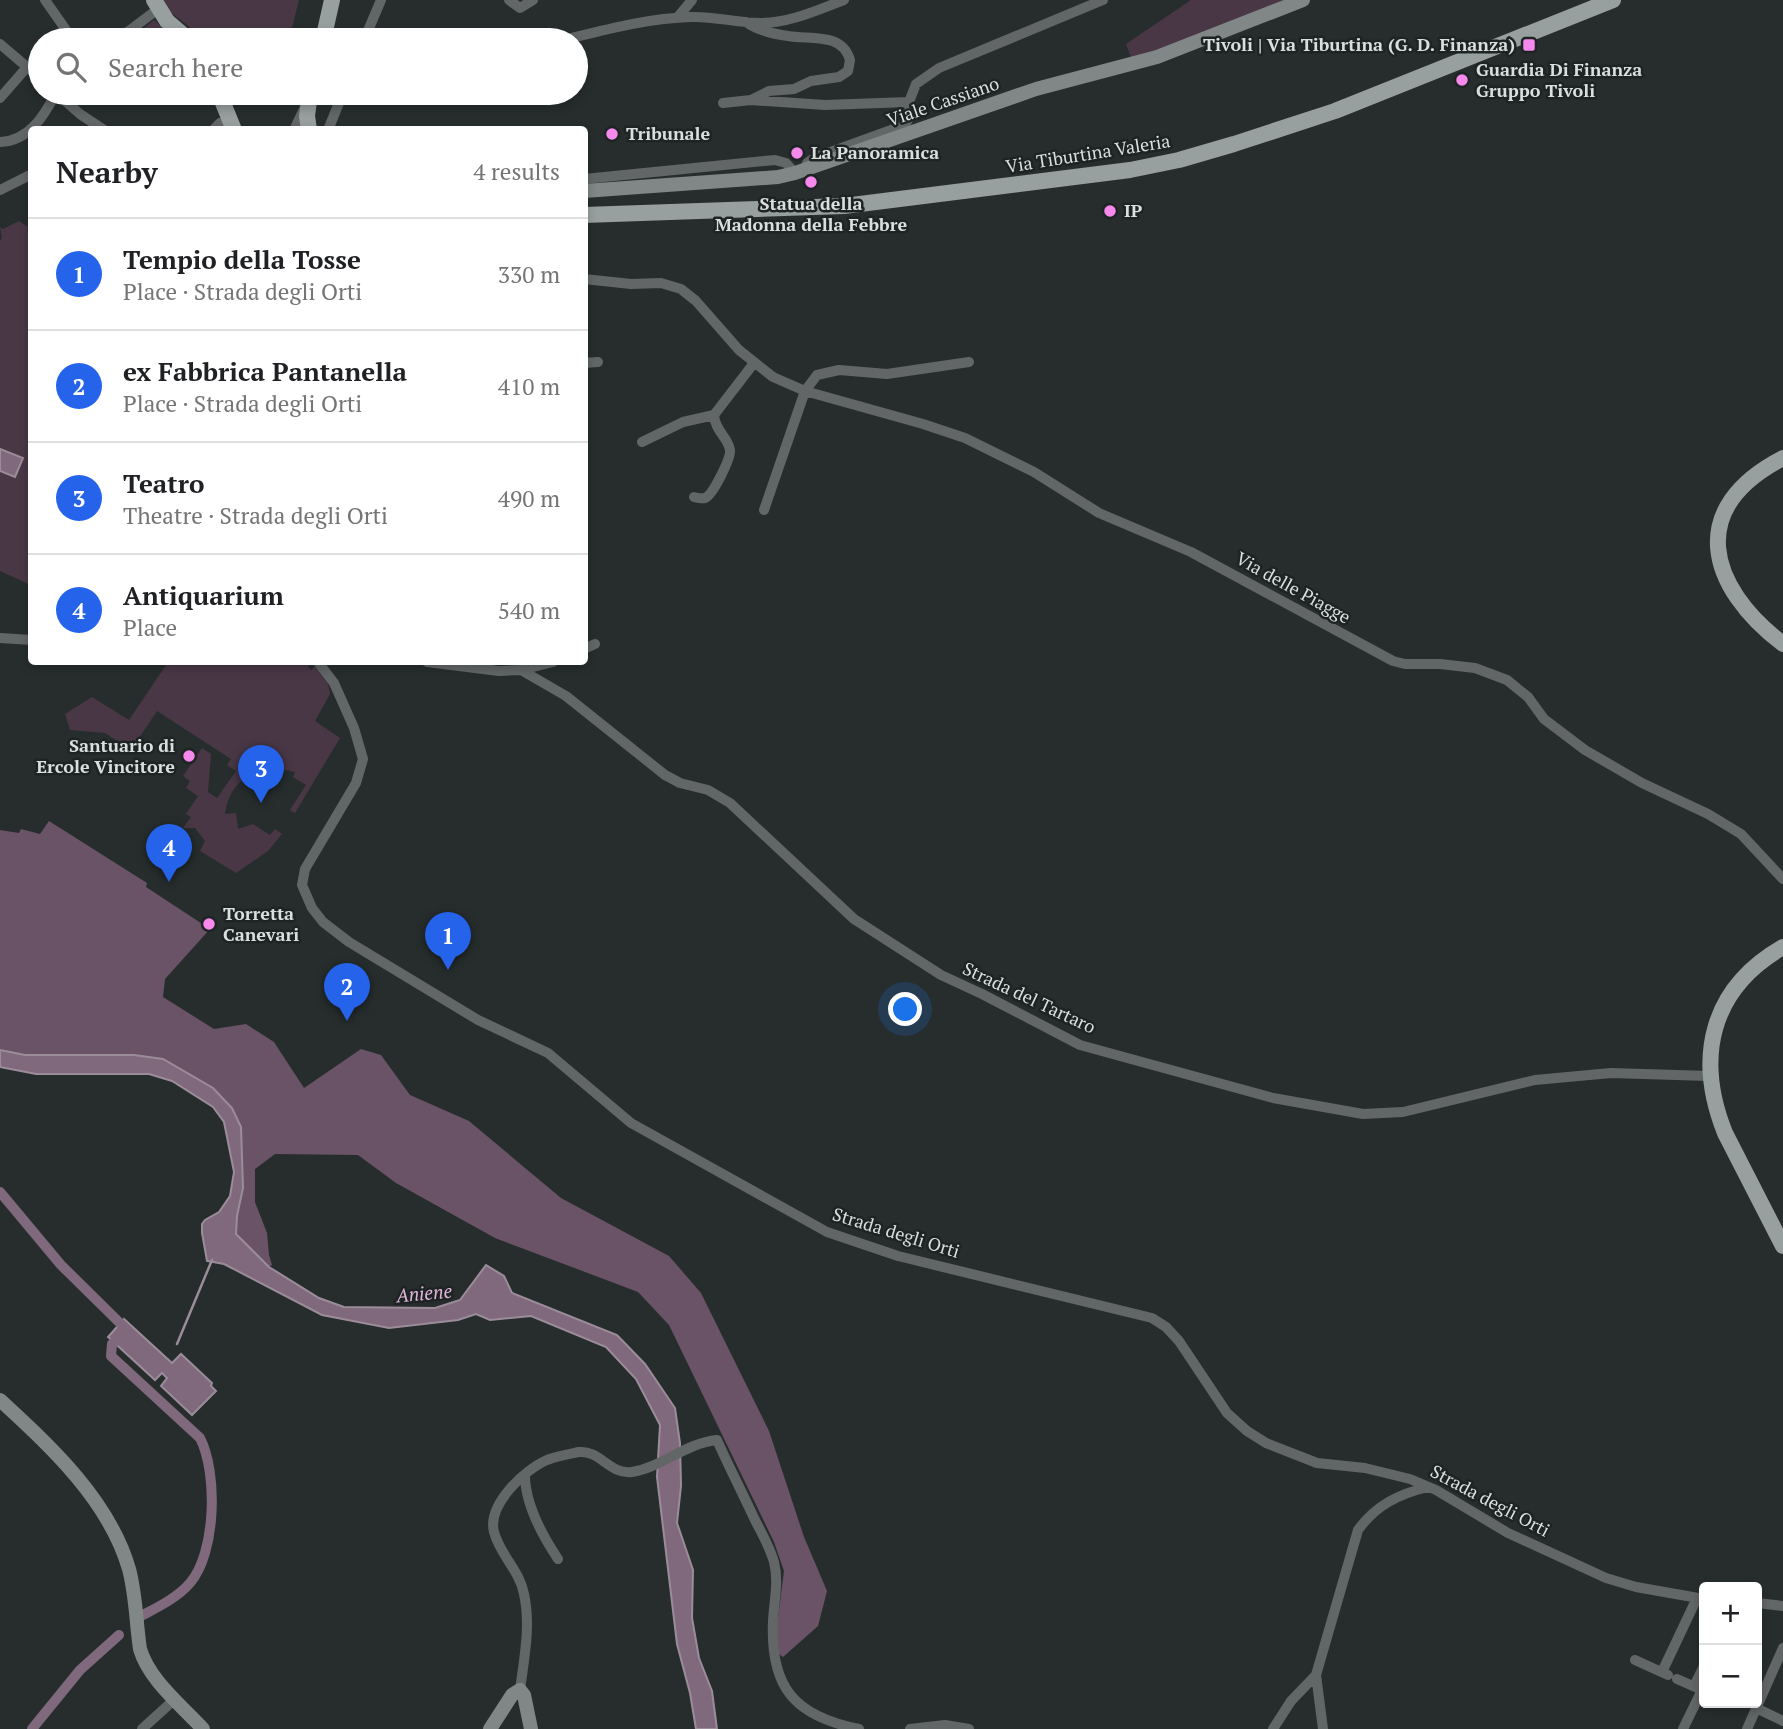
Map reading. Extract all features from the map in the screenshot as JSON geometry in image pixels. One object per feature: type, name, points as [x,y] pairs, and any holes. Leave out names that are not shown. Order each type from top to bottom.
[{"type":"main road","points":[[326,28],[332,0]]},
{"type":"main road","name":"Via Tiburtina Valeria","points":[[588,215],[844,206],[1130,170],[1179,160],[1377,96],[1540,27],[1613,0]]},
{"type":"main road","points":[[156,5],[175,28]]},
{"type":"main road","points":[[224,105],[232,126]]},
{"type":"main road","points":[[308,105],[308,126]]},
{"type":"main road","points":[[1783,458],[1756,474],[1731,498],[1720,522],[1718,542],[1722,568],[1734,593],[1756,620],[1783,644]]},
{"type":"main road","points":[[1783,947],[1756,964],[1730,993],[1717,1022],[1709,1076],[1725,1133],[1783,1246]]},
{"type":"street","points":[[46,0],[65,28]]},
{"type":"street","points":[[369,28],[381,0]]},
{"type":"street","points":[[509,0],[520,8],[533,0]]},
{"type":"street","points":[[677,18],[692,0]]},
{"type":"street","points":[[588,35],[677,18],[774,22],[794,18],[844,0]]},
{"type":"street","points":[[588,179],[775,160],[800,172],[814,158],[905,125],[910,116],[909,102],[916,84],[939,68],[1103,0]]},
{"type":"street","name":"Viale Cassiano","points":[[588,191],[778,177],[800,172],[1036,89],[1157,57],[1303,0]]},
{"type":"street","points":[[130,28],[156,5]]},
{"type":"street","points":[[746,22],[765,31],[831,40],[844,47],[850,60],[848,71],[839,77],[818,80],[794,89],[769,90],[751,100]]},
{"type":"street","points":[[0,44],[28,66],[0,98]]},
{"type":"street","points":[[723,103],[751,100],[825,105],[909,102]]},
{"type":"street","points":[[34,126],[49,105]]},
{"type":"street","points":[[70,105],[98,126]]},
{"type":"street","points":[[296,126],[305,105]]},
{"type":"street","points":[[330,126],[338,105]]},
{"type":"street","points":[[0,142],[11,141],[28,132]]},
{"type":"street","points":[[0,190],[28,176]]},
{"type":"street","name":"Via delle Piagge","points":[[588,279],[631,284],[661,283],[681,289],[693,297],[723,334],[773,377],[805,391],[965,438],[1034,472],[1099,513],[1191,552],[1394,662],[1465,667],[1502,677],[1528,696],[1544,719],[1585,750],[1741,834],[1783,879]]},
{"type":"street","points":[[588,363],[598,362]]},
{"type":"street","points":[[764,510],[805,391],[814,377],[832,370],[887,374],[969,362]]},
{"type":"street","points":[[642,442],[683,422],[714,415],[754,363]]},
{"type":"street","points":[[694,497],[701,498],[710,494],[730,455],[729,446],[717,428],[714,415]]},
{"type":"street","points":[[0,638],[28,640]]},
{"type":"street","name":"Strada degli Orti","points":[[320,665],[334,683],[354,728],[363,759],[356,783],[305,869],[302,885],[319,918],[349,942],[478,1020],[548,1053],[631,1123],[827,1232],[898,1256],[1152,1318],[1166,1327],[1179,1341],[1227,1413],[1260,1439],[1317,1463],[1374,1469],[1429,1486],[1504,1531],[1606,1578],[1636,1587],[1699,1599]]},
{"type":"street","name":"Strada del Tartaro","points":[[451,665],[499,671],[521,670],[566,696],[665,775],[680,783],[708,790],[730,803],[749,819],[777,850],[854,919],[936,973],[1080,1045],[1273,1098],[1363,1114],[1403,1112],[1535,1080],[1611,1073],[1709,1076]]},
{"type":"street","points":[[521,670],[541,665]]},
{"type":"street","points":[[0,1400],[56,1453],[102,1513],[128,1567],[140,1649],[146,1665],[203,1729]]},
{"type":"street","points":[[531,1729],[524,1695],[520,1690],[526,1633],[525,1596],[518,1575],[498,1544],[492,1523],[499,1502],[525,1475],[549,1459],[579,1452],[592,1454],[613,1469],[623,1472],[638,1471],[690,1447],[717,1440],[768,1546],[774,1565],[776,1586],[773,1652],[778,1675],[793,1697],[808,1710],[859,1729]]},
{"type":"street","points":[[525,1475],[528,1494],[540,1529],[558,1559]]},
{"type":"street","points":[[1323,1729],[1316,1675],[1358,1530],[1373,1513],[1389,1501],[1429,1486]]},
{"type":"street","points":[[1670,1675],[1699,1604]]},
{"type":"street","points":[[1762,1604],[1783,1606]]},
{"type":"street","points":[[1762,1695],[1783,1648]]},
{"type":"street","points":[[1635,1660],[1702,1690],[1683,1729]]},
{"type":"street","points":[[1272,1729],[1291,1701],[1316,1675]]},
{"type":"street","points":[[1694,1686],[1699,1676]]},
{"type":"street","points":[[490,1729],[512,1695],[520,1690]]},
{"type":"street","points":[[142,1729],[175,1699]]},
{"type":"street","points":[[1747,1729],[1756,1708],[1783,1721]]},
{"type":"street","points":[[910,1729],[945,1725],[969,1729]]},
{"type":"shaded area","points":[[163,0],[299,0],[292,28],[191,28],[169,11]]},
{"type":"shaded area","points":[[1191,0],[1286,0],[1132,60],[1126,44]]},
{"type":"shaded area","points":[[154,20],[163,28],[144,28]]},
{"type":"shaded area","points":[[19,221],[28,227],[28,584],[0,571],[0,227],[3,229]]},
{"type":"shaded area","points":[[0,449],[23,458],[15,477],[0,471]]},
{"type":"shaded area","points":[[166,665],[307,665],[311,670],[315,666],[328,684],[330,694],[315,721],[340,738],[295,813],[290,810],[306,785],[293,777],[295,772],[259,772],[240,782],[233,790],[225,814],[236,813],[238,829],[253,824],[270,835],[275,829],[282,834],[268,851],[236,873],[200,851],[205,841],[195,828],[183,828],[191,817],[186,814],[198,796],[186,788],[190,781],[183,776],[202,748],[211,754],[208,792],[217,798],[236,771],[227,765],[231,759],[157,711],[131,750],[105,733],[70,730],[65,714],[92,697],[129,720]]},
{"type":"shaded area","points":[[49,821],[147,883],[146,887],[210,929],[165,979],[163,997],[214,1029],[246,1024],[274,1042],[304,1088],[361,1049],[381,1055],[410,1095],[469,1121],[561,1198],[669,1256],[701,1293],[769,1431],[804,1537],[827,1591],[818,1626],[783,1657],[774,1650],[784,1571],[774,1542],[669,1325],[638,1292],[495,1238],[396,1183],[358,1155],[275,1154],[255,1169],[255,1202],[267,1233],[272,1265],[269,1267],[236,1234],[243,1188],[241,1127],[213,1088],[163,1059],[134,1055],[25,1055],[0,1050],[0,830],[19,833],[21,829],[40,834]]},
{"type":"shaded area","points":[[0,1050],[25,1055],[134,1055],[163,1059],[213,1088],[232,1108],[241,1127],[243,1188],[236,1234],[269,1267],[319,1298],[344,1307],[435,1308],[460,1300],[486,1265],[504,1276],[512,1293],[617,1335],[645,1364],[675,1408],[680,1443],[681,1486],[677,1523],[693,1570],[692,1618],[699,1658],[712,1691],[717,1729],[696,1729],[677,1644],[657,1477],[660,1425],[636,1379],[606,1347],[531,1316],[490,1320],[476,1314],[458,1320],[389,1328],[322,1315],[224,1264],[207,1261],[202,1224],[219,1212],[230,1196],[234,1172],[224,1122],[213,1107],[172,1081],[149,1074],[36,1074],[0,1067]]},
{"type":"shaded area","points":[[124,1319],[172,1363],[181,1354],[212,1383],[211,1386],[216,1391],[192,1415],[161,1386],[167,1378],[162,1373],[155,1380],[108,1337]]},
{"type":"waterway","points":[[0,1192],[61,1265],[127,1330]]},
{"type":"waterway","points":[[177,1344],[212,1260]]},
{"type":"waterway","points":[[122,1336],[112,1344],[111,1356],[200,1438],[206,1453],[212,1491],[209,1533],[199,1570],[179,1593],[141,1616]]},
{"type":"waterway","points":[[32,1729],[80,1670],[119,1635]]},
{"type":"place","name":"Tivoli | Via Tiburtina (G. D. Finanza)","points":[[1529,45]]},
{"type":"place","name":"Guardia Di Finanza Gruppo Tivoli","points":[[1462,80]]},
{"type":"place","name":"Tribunale","points":[[612,134]]},
{"type":"place","name":"La Panoramica","points":[[797,153]]},
{"type":"place","name":"Statua della Madonna della Febbre","points":[[811,182]]},
{"type":"place","name":"IP","points":[[1110,211]]},
{"type":"place","name":"Santuario di Ercole Vincitore","points":[[189,756]]},
{"type":"place","name":"Teatro","points":[[261,803]]},
{"type":"place","name":"Antiquarium","points":[[169,882]]},
{"type":"place","name":"Torretta Canevari","points":[[209,924]]},
{"type":"place","name":"Tempio della Tosse","points":[[448,970]]},
{"type":"place","name":"ex Fabbrica Pantanella","points":[[347,1021]]},
{"type":"water label","name":"Aniene","points":[[424,1293]]}]
